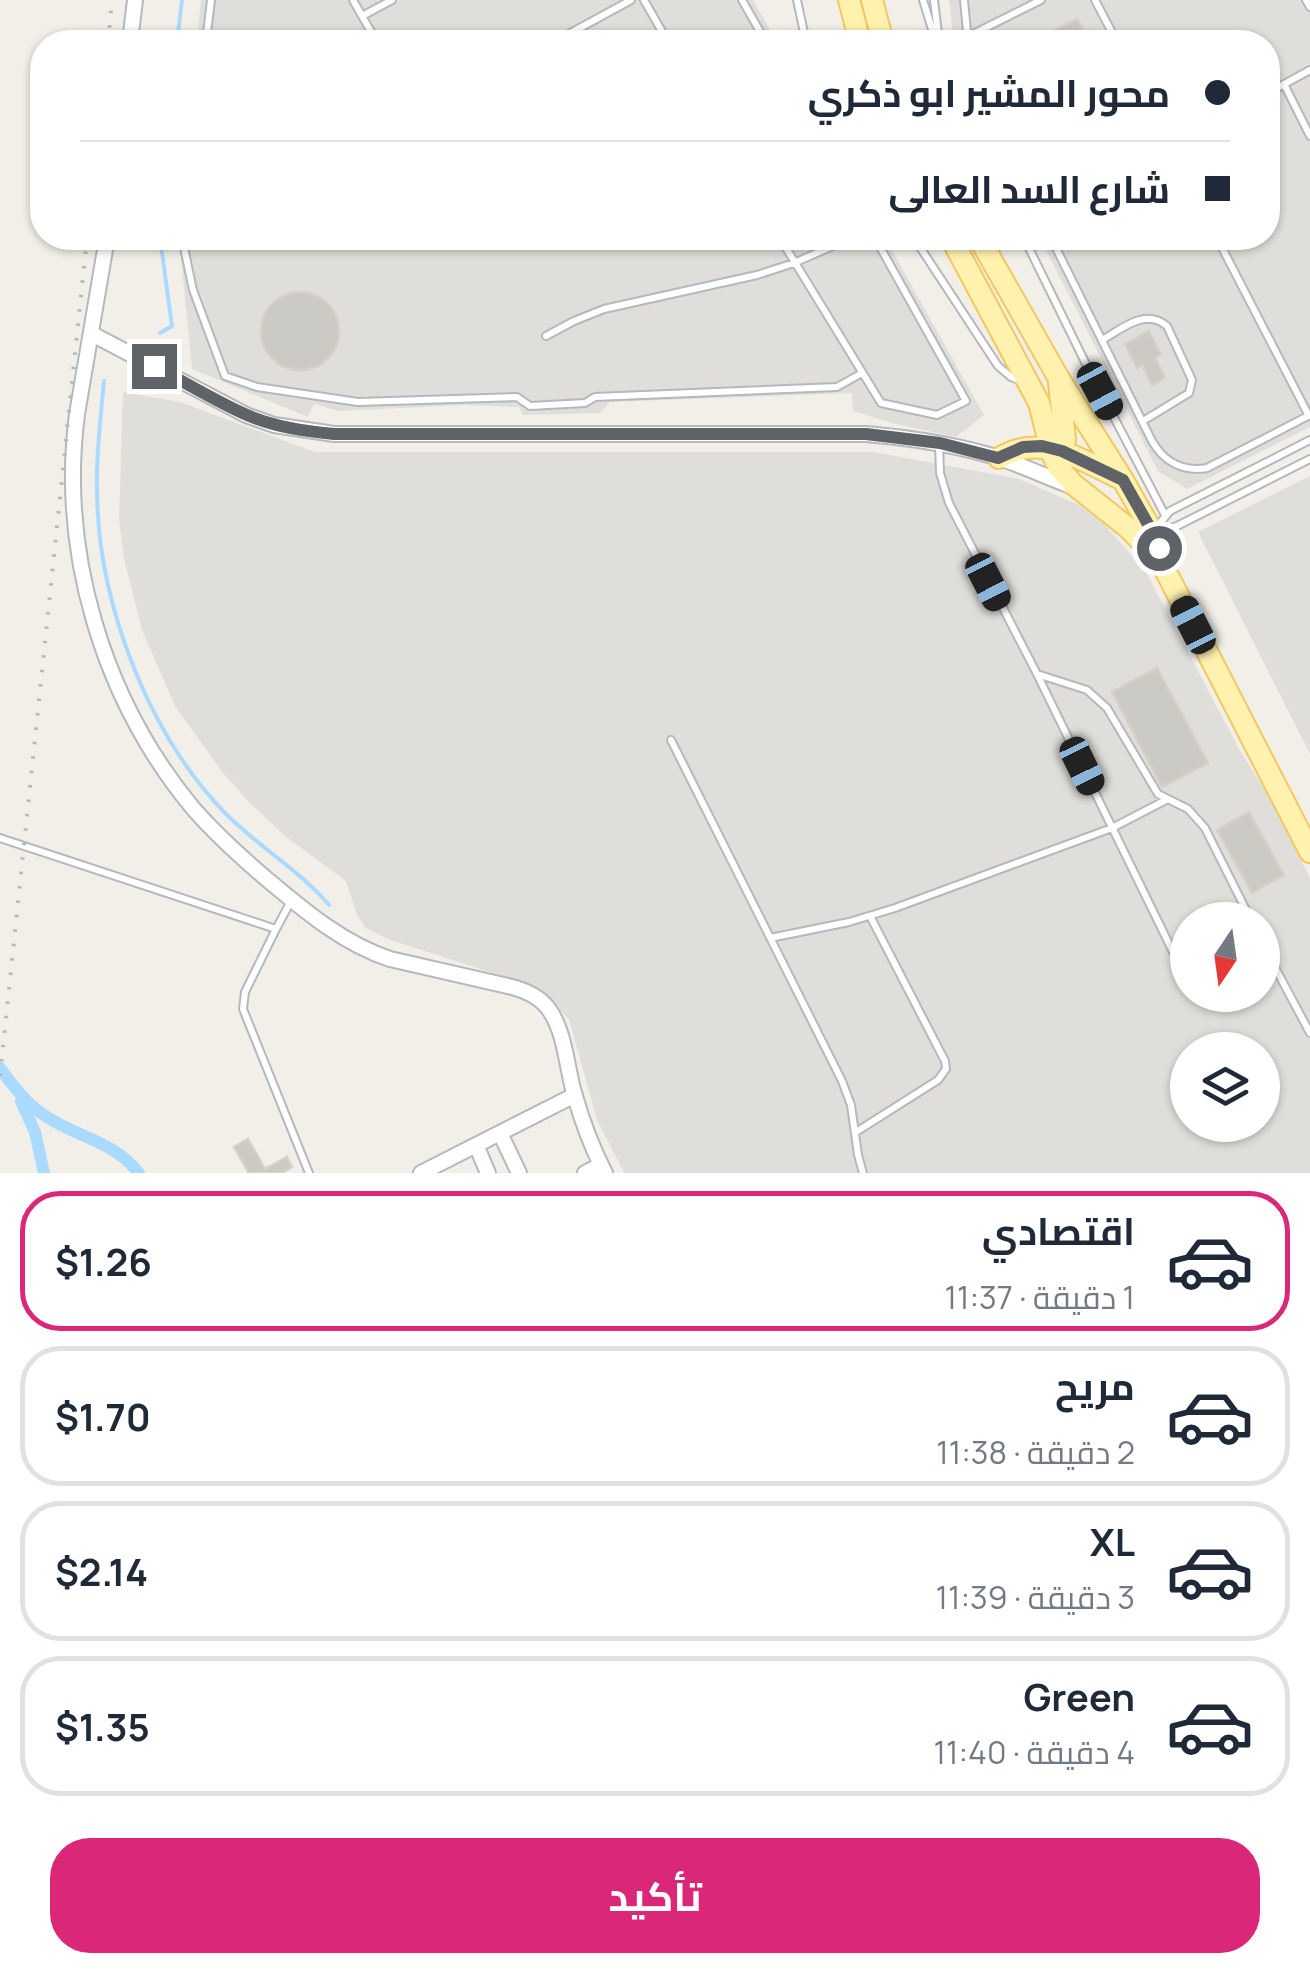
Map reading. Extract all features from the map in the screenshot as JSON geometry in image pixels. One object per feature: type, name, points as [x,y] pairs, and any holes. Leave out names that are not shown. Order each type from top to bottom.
[{"type":"main road","points":[[850,0],[857,30]]},
{"type":"main road","points":[[872,0],[880,30]]},
{"type":"main road","points":[[958,250],[1040,403],[1066,476],[1160,560],[1310,852]]},
{"type":"main road","points":[[986,250],[1058,378],[1123,480],[1159,524],[1160,560]]},
{"type":"main road","points":[[1056,453],[1064,439],[1058,378]]},
{"type":"main road","points":[[1000,458],[1021,438],[1040,403]]},
{"type":"main road","points":[[1000,458],[1023,447],[1056,453],[1123,480]]},
{"type":"street","points":[[131,30],[134,0]]},
{"type":"street","points":[[105,250],[74,442],[72,497],[84,578],[110,668],[138,727],[174,783],[216,833],[292,900],[338,934],[372,953],[512,987],[540,1000],[557,1026],[574,1095],[603,1169],[585,1173]]},
{"type":"street","points":[[92,334],[246,415],[304,431],[866,434],[940,443],[1000,458],[1082,490]]},
{"type":"street","points":[[424,1172],[574,1095]]},
{"type":"street","points":[[500,1133],[514,1171]]},
{"type":"street","points":[[476,1145],[488,1173]]},
{"type":"lane","points":[[207,30],[211,0]]},
{"type":"lane","points":[[353,0],[370,30]]},
{"type":"lane","points":[[362,16],[392,0]]},
{"type":"lane","points":[[576,30],[632,0]]},
{"type":"lane","points":[[644,0],[661,30]]},
{"type":"lane","points":[[742,0],[759,30]]},
{"type":"lane","points":[[797,0],[803,30]]},
{"type":"lane","points":[[922,0],[933,30]]},
{"type":"lane","points":[[934,0],[937,30]]},
{"type":"lane","points":[[964,0],[966,30]]},
{"type":"lane","points":[[986,30],[1042,0]]},
{"type":"lane","points":[[1095,0],[1111,30]]},
{"type":"lane","points":[[1306,0],[1310,7]]},
{"type":"lane","points":[[1280,86],[1310,70]]},
{"type":"lane","points":[[1284,84],[1310,136]]},
{"type":"lane","points":[[185,250],[193,290],[226,376],[258,387],[358,402],[516,396],[530,406],[585,404],[595,397],[837,387],[862,373]]},
{"type":"lane","points":[[787,250],[881,403],[937,416],[966,401],[882,250]]},
{"type":"lane","points":[[546,336],[604,309],[756,275],[822,250]]},
{"type":"lane","points":[[922,250],[998,366],[1011,377],[1029,382]]},
{"type":"lane","points":[[1030,250],[1159,524]]},
{"type":"lane","points":[[1058,250],[1142,421],[1164,457],[1173,464],[1196,470],[1310,416],[1224,250]]},
{"type":"lane","points":[[1102,340],[1137,320],[1160,320],[1167,326],[1192,386],[1189,393],[1142,421]]},
{"type":"lane","points":[[1159,524],[1310,440]]},
{"type":"lane","points":[[940,443],[940,474],[949,502],[1170,946]]},
{"type":"lane","points":[[1159,524],[1177,526],[1310,459]]},
{"type":"lane","points":[[1037,674],[1087,690],[1108,708],[1151,785],[1168,800],[1188,808],[1205,828],[1242,902]]},
{"type":"lane","points":[[671,740],[842,1082],[851,1106],[863,1173]]},
{"type":"lane","points":[[770,938],[870,916],[1112,828],[1168,800]]},
{"type":"lane","points":[[0,838],[276,929]]},
{"type":"lane","points":[[292,900],[245,992],[243,1009],[309,1173]]},
{"type":"lane","points":[[856,1132],[938,1080],[946,1069],[870,916]]},
{"type":"lane","points":[[1280,977],[1310,1033]]},
{"type":"shaded area","points":[[201,0],[753,0],[770,30],[198,30]]},
{"type":"shaded area","points":[[949,0],[1310,0],[1310,427],[1187,489],[1158,471],[1046,250],[1280,250],[1280,30],[953,30]]},
{"type":"shaded area","points":[[180,250],[892,250],[984,415],[956,437],[853,411],[852,393],[610,402],[600,413],[523,415],[519,407],[466,405],[338,411],[314,404],[308,417],[192,369]]},
{"type":"shaded area","points":[[123,392],[180,402],[315,452],[874,452],[1019,479],[1079,505],[1105,525],[1146,572],[1310,878],[1310,1173],[624,1173],[597,1120],[569,1019],[532,986],[388,939],[366,928],[357,915],[346,881],[285,836],[223,773],[175,706],[142,630],[124,559],[119,520]]},
{"type":"shaded area","points":[[1310,476],[1310,754],[1198,532]]},
{"type":"building","points":[[1077,19],[1083,30],[1055,30]]},
{"type":"building","points":[[300,292],[328,303],[339,331],[328,359],[300,370],[272,359],[261,331],[272,303]]},
{"type":"building","points":[[1149,331],[1161,355],[1155,358],[1165,378],[1152,385],[1142,365],[1137,368],[1125,344]]},
{"type":"building","points":[[1157,668],[1208,763],[1162,787],[1112,692]]},
{"type":"building","points":[[1249,812],[1284,875],[1252,893],[1217,830]]},
{"type":"building","points":[[248,1139],[265,1169],[287,1157],[292,1167],[282,1173],[249,1173],[234,1147]]},
{"type":"waterway","points":[[178,30],[182,0]]},
{"type":"waterway","points":[[160,333],[172,326],[162,250]]},
{"type":"waterway","points":[[104,381],[97,461],[99,531],[117,619],[150,705],[198,781],[226,814],[329,905]]},
{"type":"waterway","points":[[0,1068],[37,1110],[117,1153],[139,1173]]},
{"type":"waterway","points":[[21,1101],[35,1132],[44,1173]]},
{"type":"railway","points":[[109,30],[112,0]]},
{"type":"railway","points":[[0,1076],[86,250]]},
{"type":"route","points":[[154,366],[246,415],[274,425],[334,434],[866,434],[940,443],[998,458],[1023,447],[1050,447],[1123,480],[1159,548]]}]
